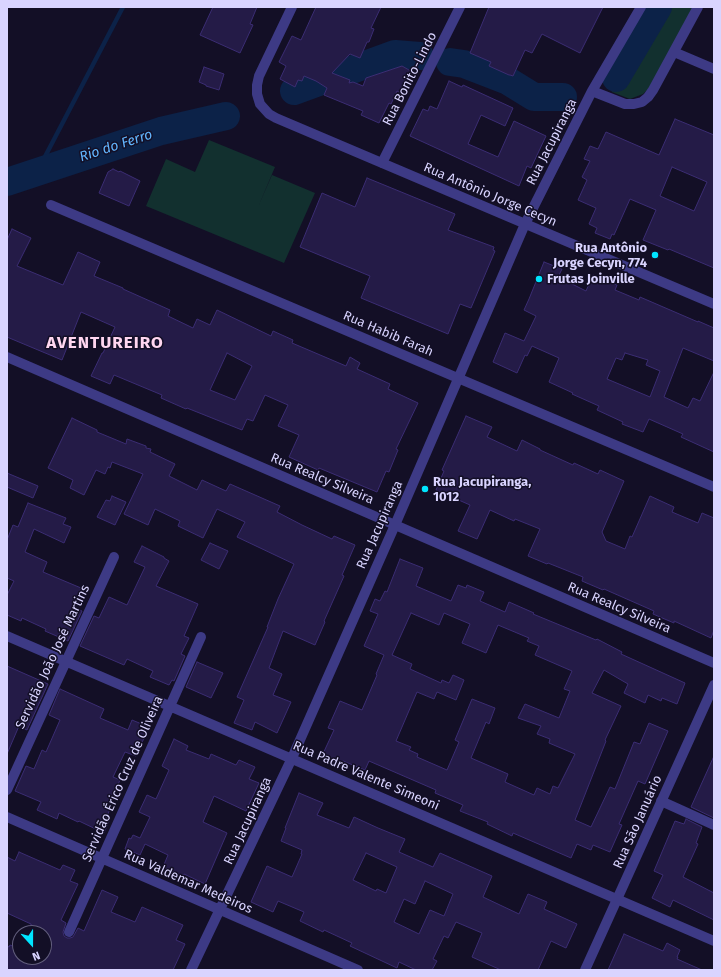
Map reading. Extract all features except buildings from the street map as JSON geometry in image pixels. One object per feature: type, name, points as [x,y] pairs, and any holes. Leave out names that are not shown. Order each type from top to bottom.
[{"type":"street","name":"Rua Antônio Jorge Cecyn","points":[[292,7],[259,76],[257,85],[257,94],[260,104],[269,114],[714,304]]},
{"type":"street","name":"Rua Bonito-Lindo","points":[[382,163],[460,7]]},
{"type":"street","name":"Rua Jacupiranga","points":[[191,970],[292,758],[395,525],[525,224],[592,91],[641,7]]},
{"type":"street","points":[[592,91],[625,104],[642,102],[653,90],[698,7]]},
{"type":"street","points":[[674,52],[714,69]]},
{"type":"street","name":"Rua Habib Farah","points":[[51,205],[714,487]]},
{"type":"street","name":"Rua Realcy Silveira","points":[[7,357],[714,663]]},
{"type":"street","name":"Servidão João José Martins","points":[[7,790],[114,556]]},
{"type":"street","name":"Rua Padre Valente Simeoni","points":[[7,636],[714,941]]},
{"type":"street","name":"Servidão Érico Cruz de Oliveira","points":[[69,932],[201,637]]},
{"type":"street","name":"Rua São Januário","points":[[585,970],[714,685]]},
{"type":"street","points":[[661,801],[714,825]]},
{"type":"street","name":"Rua Valdemar Medeiros","points":[[7,817],[358,970]]},
{"type":"green space","points":[[653,7],[693,7],[653,84],[643,94],[630,99],[612,92],[610,84]]},
{"type":"green space","points":[[209,140],[275,167],[258,207],[272,175],[315,193],[284,263],[146,206],[166,159],[195,172]]},
{"type":"waterway","points":[[37,172],[123,7]]},
{"type":"waterway","name":"Rio do Ferro","points":[[616,78],[658,7]]},
{"type":"waterway","name":"Rio do Ferro","points":[[294,91],[395,54],[420,56]]},
{"type":"waterway","name":"Rio do Ferro","points":[[450,62],[464,64],[508,81],[534,97],[563,97]]},
{"type":"waterway","name":"Rio do Ferro","points":[[7,182],[161,131],[226,116]]},
{"type":"place","name":"Rua Antônio Jorge Cecyn, 774","points":[[655,255]]},
{"type":"place","name":"Frutas Joinville","points":[[539,279]]},
{"type":"place","name":"Rua Jacupiranga, 1012","points":[[425,489]]},
{"type":"district","name":"AVENTUREIRO","points":[[105,343]]}]
